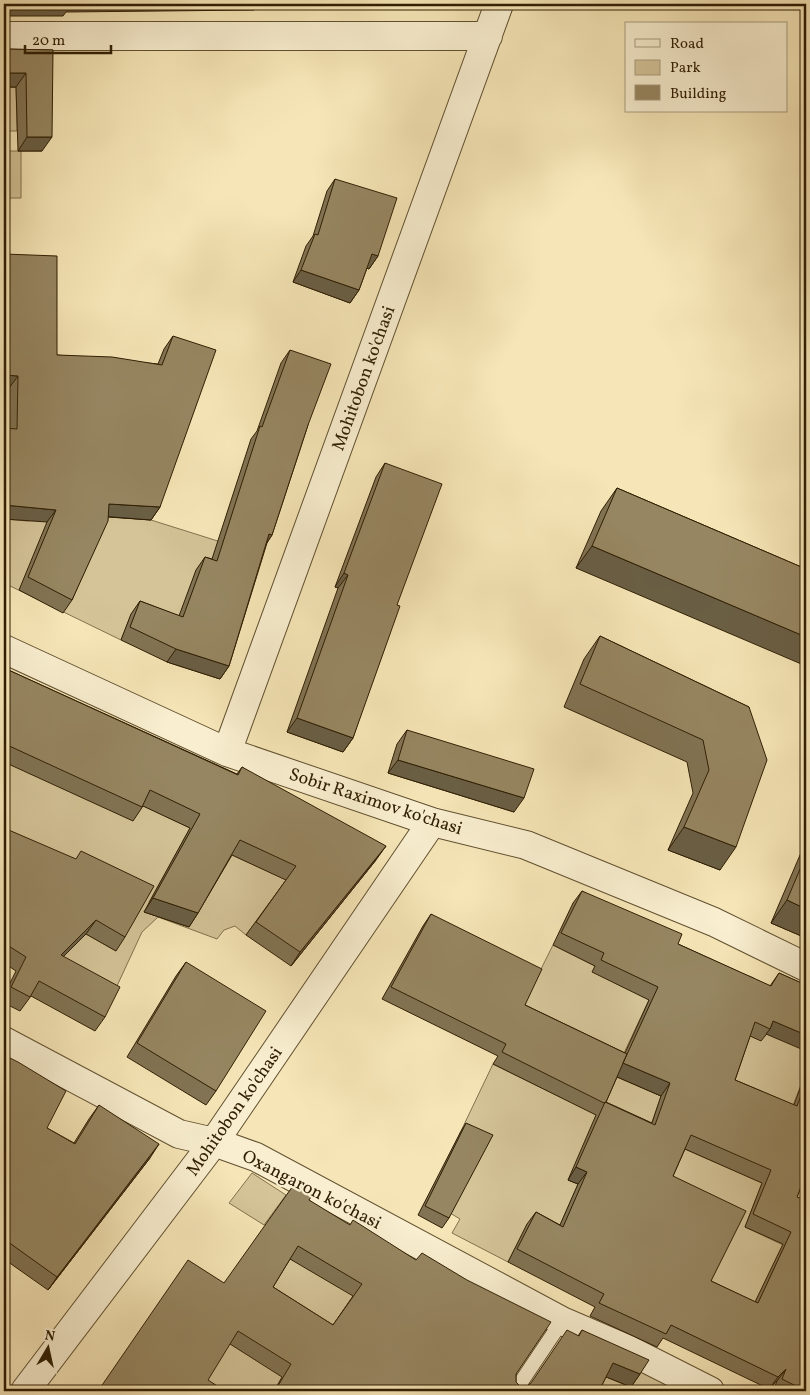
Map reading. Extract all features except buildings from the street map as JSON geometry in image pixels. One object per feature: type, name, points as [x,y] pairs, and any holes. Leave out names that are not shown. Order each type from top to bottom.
[{"type":"street","name":"Mohitobon ko'chasi","points":[[227,752],[499,4]]},
{"type":"street","points":[[4,36],[488,36]]},
{"type":"street","name":"Sobir Raximov ko'chasi","points":[[4,649],[227,752],[432,822],[526,845],[714,922],[806,967]]},
{"type":"street","name":"Mohitobon ko'chasi","points":[[25,1391],[214,1142],[432,822]]},
{"type":"street","name":"Oxangaron ko'chasi","points":[[4,1041],[179,1134],[214,1142],[256,1157],[562,1321],[627,1349],[710,1391]]},
{"type":"lane","points":[[516,1391],[562,1321]]},
{"type":"green space","points":[[4,87],[16,87],[17,131],[4,131]]},
{"type":"green space","points":[[4,151],[21,151],[21,198],[4,198]]},
{"type":"green space","points":[[4,388],[9,388],[8,441],[4,441]]},
{"type":"green space","points":[[100,516],[151,520],[259,554],[174,630],[131,615],[121,640],[4,583],[4,519],[27,521]]},
{"type":"green space","points":[[4,740],[190,828],[149,902],[230,854],[284,879],[297,891],[260,916],[246,935],[235,926],[224,930],[217,939],[158,917],[142,932],[110,1001],[24,955],[4,846]],"holes":[[[72,865],[116,951],[86,934]]]},
{"type":"green space","points":[[553,945],[595,966],[673,947],[754,978],[748,993],[649,1000],[624,1053],[634,1084],[661,1096],[647,1136],[578,1184],[554,1239],[527,1225],[508,1262],[452,1233],[460,1219],[450,1213],[460,1133],[493,1064],[597,1115],[517,1017]]},
{"type":"green space","points":[[769,1022],[806,1051],[806,1072],[779,1141],[665,1036],[746,1035]]},
{"type":"green space","points":[[680,1147],[762,1183],[745,1227],[802,1254],[749,1316],[702,1294],[664,1189]]},
{"type":"green space","points":[[806,1164],[806,1217],[788,1209]]},
{"type":"green space","points":[[252,1173],[286,1195],[264,1225],[229,1203]]},
{"type":"green space","points":[[291,1243],[359,1288],[324,1338],[262,1303]]},
{"type":"green space","points":[[215,1312],[306,1373],[274,1391],[201,1391]]},
{"type":"green space","points":[[642,1370],[685,1391],[584,1391],[593,1371]]}]
